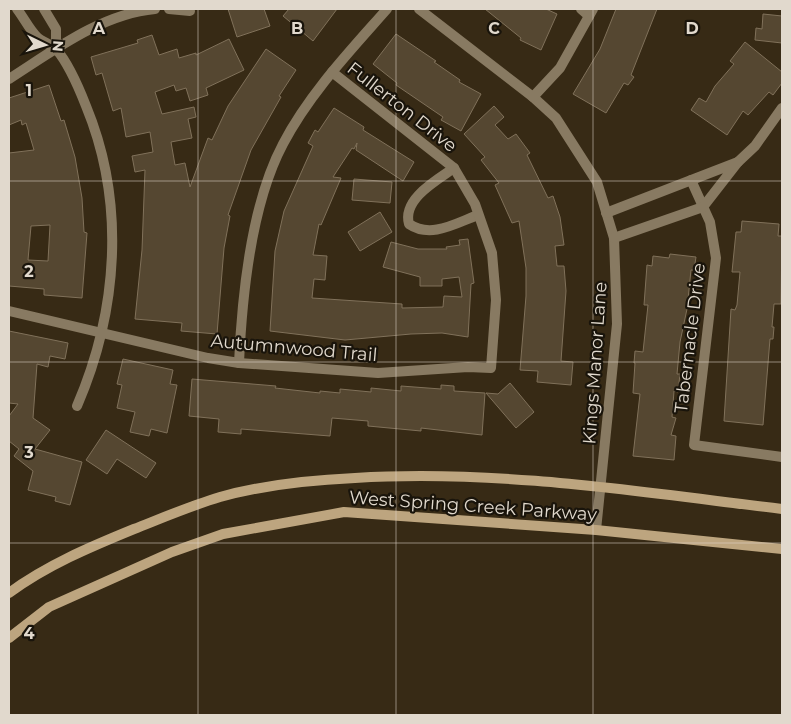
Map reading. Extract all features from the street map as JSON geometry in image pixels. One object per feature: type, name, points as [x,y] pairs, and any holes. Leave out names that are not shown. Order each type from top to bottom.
[{"type":"main road","name":"West Spring Creek Parkway","points":[[9,593],[27,579],[90,546],[176,511],[222,497],[272,486],[322,480],[417,475],[487,476],[782,509]]},
{"type":"main road","name":"West Spring Creek Parkway","points":[[9,638],[49,607],[172,552],[223,534],[344,512],[596,530],[782,549]]},
{"type":"street","points":[[17,9],[38,37],[56,49],[77,86],[89,112],[100,146],[108,184],[113,228],[113,257],[102,332],[77,406]]},
{"type":"street","points":[[44,9],[56,29],[56,49]]},
{"type":"street","points":[[9,80],[56,49],[114,18],[155,9]]},
{"type":"street","points":[[169,9],[190,11]]},
{"type":"street","points":[[239,363],[242,308],[265,188],[283,144],[332,72],[387,9]]},
{"type":"street","name":"Kings Manor Lane","points":[[419,9],[533,97],[556,118],[597,182],[614,238],[617,324],[602,488],[596,530]]},
{"type":"street","points":[[533,97],[560,68],[591,12],[580,9]]},
{"type":"street","name":"Fullerton Drive","points":[[332,72],[454,168],[474,204],[492,253],[496,300],[491,368]]},
{"type":"street","points":[[614,238],[703,207],[738,162],[755,146],[782,108]]},
{"type":"street","points":[[606,213],[738,162]]},
{"type":"street","points":[[454,168],[425,188],[410,207],[407,216],[409,224],[421,230],[430,231],[478,215]]},
{"type":"street","name":"Tabernacle Drive","points":[[691,180],[710,222],[716,258],[694,445],[782,456]]},
{"type":"street","name":"Autumnwood Trail","points":[[9,311],[208,358],[239,363],[378,373],[468,366],[491,368]]},
{"type":"building","points":[[228,9],[264,9],[270,26],[237,37]]},
{"type":"building","points":[[289,9],[337,9],[313,41],[283,16]]},
{"type":"building","points":[[485,9],[546,9],[557,14],[541,50],[520,40],[521,38]]},
{"type":"building","points":[[616,9],[657,9],[631,75],[634,77],[628,85],[624,83],[606,113],[573,94],[600,49]]},
{"type":"building","points":[[763,14],[782,16],[782,43],[755,40],[756,28],[762,29]]},
{"type":"building","points":[[396,34],[436,61],[434,62],[460,80],[459,82],[481,94],[461,131],[441,120],[443,117],[396,85],[397,83],[373,64]]},
{"type":"building","points":[[152,35],[159,55],[177,49],[179,58],[196,53],[196,55],[229,39],[244,70],[206,88],[208,95],[190,101],[186,88],[176,91],[174,85],[155,92],[162,114],[194,107],[196,117],[188,119],[192,138],[171,142],[175,165],[185,163],[190,187],[208,138],[212,140],[228,106],[266,49],[296,70],[279,96],[281,97],[251,150],[228,215],[230,216],[224,248],[217,334],[181,331],[182,323],[135,319],[142,250],[145,170],[135,172],[132,156],[153,152],[150,132],[126,137],[121,108],[113,111],[102,73],[96,75],[91,57],[138,43],[137,40]]},
{"type":"building","points":[[745,42],[782,72],[782,83],[773,95],[769,92],[748,115],[743,111],[727,135],[691,110],[699,98],[706,102],[715,86],[734,64],[730,61]]},
{"type":"building","points":[[49,85],[61,121],[64,120],[75,157],[82,198],[84,232],[87,233],[82,298],[44,295],[44,289],[9,286],[9,153],[34,150],[26,123],[22,125],[21,120],[9,125],[9,98]],"holes":[[[50,225],[48,261],[28,260],[31,226]]]},
{"type":"building","points":[[494,106],[504,117],[495,125],[508,139],[516,134],[530,153],[527,155],[548,198],[553,196],[560,217],[564,245],[555,246],[557,266],[564,266],[566,291],[561,361],[573,362],[571,385],[537,382],[538,371],[520,370],[526,296],[526,268],[519,221],[512,223],[495,185],[499,183],[481,160],[485,157],[464,134]]},
{"type":"building","points":[[334,108],[364,127],[363,130],[414,162],[403,181],[356,150],[357,143],[354,149],[352,148],[333,177],[341,178],[321,225],[319,224],[313,255],[327,256],[325,280],[314,279],[312,298],[402,304],[402,308],[443,307],[444,296],[462,297],[459,277],[442,279],[442,286],[420,286],[420,277],[383,267],[391,242],[418,249],[447,249],[446,247],[460,245],[459,240],[468,239],[474,283],[471,284],[468,337],[442,333],[345,340],[270,331],[275,251],[284,211],[313,146],[308,143],[315,130],[318,132]]},
{"type":"building","points":[[354,179],[392,182],[390,203],[352,200]]},
{"type":"building","points":[[380,212],[392,232],[360,251],[348,232]]},
{"type":"building","points":[[742,221],[779,224],[778,236],[782,236],[781,304],[774,304],[773,339],[770,339],[763,425],[724,421],[731,309],[735,310],[737,305],[740,272],[732,272],[736,232],[741,232]]},
{"type":"building","points":[[670,254],[696,257],[694,270],[691,270],[687,309],[680,342],[677,374],[680,374],[678,392],[674,391],[672,417],[676,418],[671,435],[676,436],[674,460],[633,456],[640,394],[633,393],[634,363],[635,351],[643,352],[648,305],[644,305],[647,265],[652,266],[653,256],[669,258]]},
{"type":"building","points":[[9,331],[68,343],[65,359],[50,356],[48,367],[37,364],[33,418],[50,430],[35,449],[82,462],[70,505],[55,501],[56,497],[28,490],[33,471],[14,456],[19,449],[9,441],[9,416],[18,404],[9,403]]},
{"type":"building","points":[[123,359],[173,370],[170,384],[177,385],[167,433],[151,429],[149,436],[130,432],[135,412],[117,408],[122,385],[117,384]]},
{"type":"building","points":[[192,379],[276,386],[275,388],[320,393],[320,391],[340,393],[340,389],[371,392],[371,388],[401,391],[401,386],[441,389],[441,385],[454,386],[454,391],[485,393],[482,435],[421,428],[421,431],[368,426],[368,421],[332,418],[330,436],[241,429],[241,434],[218,432],[219,419],[189,416]]},
{"type":"building","points":[[510,383],[534,412],[516,428],[486,393],[498,394]]},
{"type":"building","points":[[106,430],[156,463],[146,478],[117,459],[107,474],[86,460]]}]
